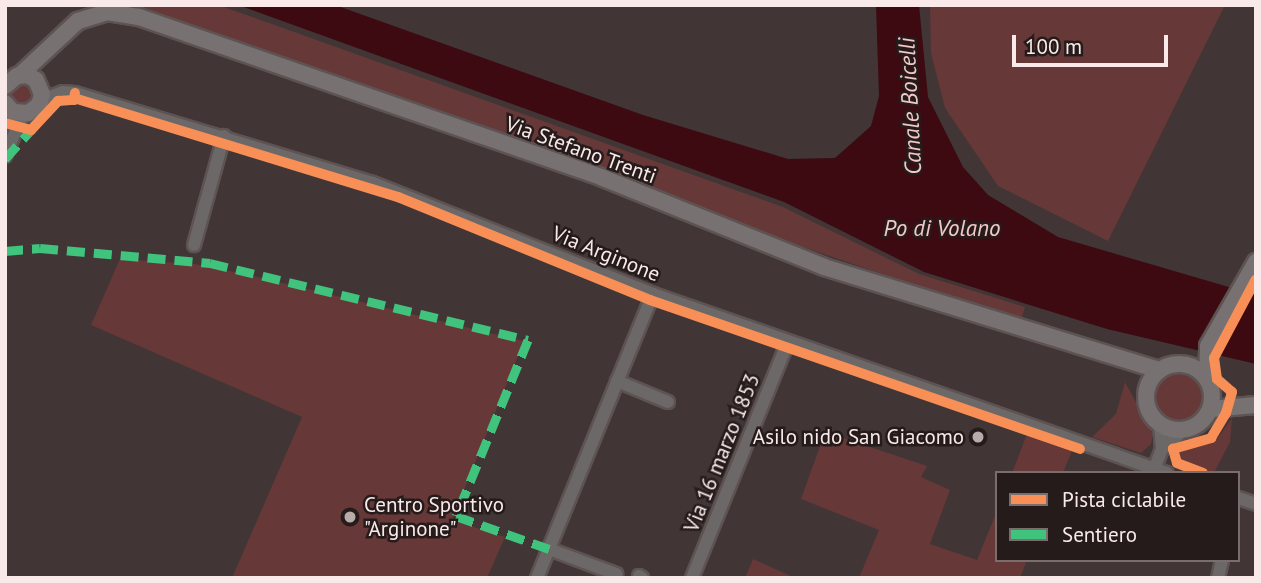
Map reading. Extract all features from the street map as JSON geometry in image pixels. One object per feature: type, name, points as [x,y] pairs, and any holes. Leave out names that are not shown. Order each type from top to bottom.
[{"type":"main road","name":"Via Stefano Trenti","points":[[12,78],[46,55],[65,30],[86,17],[116,12],[139,17],[591,173],[780,251],[1113,359],[1159,370],[1180,364],[1208,346]]},
{"type":"main road","name":"Via Stefano Trenti","points":[[41,100],[39,83],[46,55]]},
{"type":"main road","name":"Via Stefano Trenti","points":[[12,78],[39,83]]},
{"type":"main road","points":[[11,110],[36,109],[41,100]]},
{"type":"main road","points":[[1159,370],[1148,386],[1149,410],[1160,425],[1184,430],[1200,424],[1210,394],[1208,346],[1256,262]]},
{"type":"main road","name":"Via Stefano Trenti","points":[[1113,359],[1148,386]]},
{"type":"main road","points":[[1180,364],[1194,368],[1210,394],[1256,404]]},
{"type":"street","name":"Via Arginone","points":[[41,100],[72,93],[224,136],[412,196],[653,294],[1160,471]]},
{"type":"street","points":[[5,156],[11,110]]},
{"type":"street","points":[[194,245],[224,136]]},
{"type":"street","points":[[537,578],[653,294]]},
{"type":"street","name":"Via 16 marzo 1853","points":[[691,578],[788,342]]},
{"type":"street","points":[[617,381],[668,402]]},
{"type":"street","points":[[1160,425],[1160,471]]},
{"type":"street","points":[[1162,449],[1184,430]]},
{"type":"street","points":[[548,549],[616,574]]},
{"type":"shaded area","points":[[137,5],[218,5],[272,24],[783,207],[919,274],[1025,307],[1021,321],[753,230]]},
{"type":"shaded area","points":[[930,5],[1225,5],[1108,241],[998,186],[945,108],[931,53]]},
{"type":"shaded area","points":[[22,82],[30,86],[34,94],[30,102],[22,106],[14,102],[10,94],[14,86]]},
{"type":"shaded area","points":[[120,259],[195,264],[524,341],[452,520],[505,537],[487,578],[232,578],[302,417],[91,325]]},
{"type":"shaded area","points":[[1179,371],[1189,373],[1197,379],[1203,387],[1203,407],[1197,415],[1189,421],[1179,423],[1169,421],[1161,415],[1155,407],[1153,397],[1155,387],[1161,379],[1169,373]]},
{"type":"shaded area","points":[[1125,382],[1153,434],[1151,444],[1141,453],[1092,437],[1116,414]]},
{"type":"shaded area","points":[[1232,418],[1230,442],[1215,471],[1178,460],[1179,452],[1217,439]]},
{"type":"shaded area","points":[[825,432],[927,466],[921,477],[950,490],[930,544],[977,560],[995,516],[995,562],[1026,562],[1020,578],[859,578],[879,530],[801,499]]},
{"type":"shaded area","points":[[1027,434],[1072,451],[1064,471],[1013,471]]},
{"type":"shaded area","points":[[753,559],[795,578],[745,578]]},
{"type":"water","name":"Po di Volano","points":[[238,5],[335,5],[643,115],[788,159],[835,158],[871,126],[879,96],[876,5],[919,5],[928,97],[963,167],[988,195],[1058,237],[1256,295],[1256,364],[1107,329],[924,272],[784,202]]},
{"type":"marked path","points":[[5,159],[31,130]]},
{"type":"marked path","points":[[5,251],[40,248],[210,263],[528,340],[456,516],[549,549]]},
{"type":"cycle path","points":[[5,123],[31,130],[58,101],[74,100],[75,93]]},
{"type":"cycle path","points":[[74,98],[398,197],[650,300],[1080,449]]},
{"type":"cycle path","points":[[1226,413],[1232,392],[1217,379],[1214,358],[1256,279]]},
{"type":"cycle path","points":[[1198,471],[1177,463],[1173,449],[1211,438],[1226,413]]},
{"type":"place","name":"Asilo nido San Giacomo","points":[[978,437]]},
{"type":"place","name":"Centro Sportivo \"Arginone\"","points":[[350,517]]},
{"type":"water label","name":"Canale Boicelli","points":[[910,106]]}]
